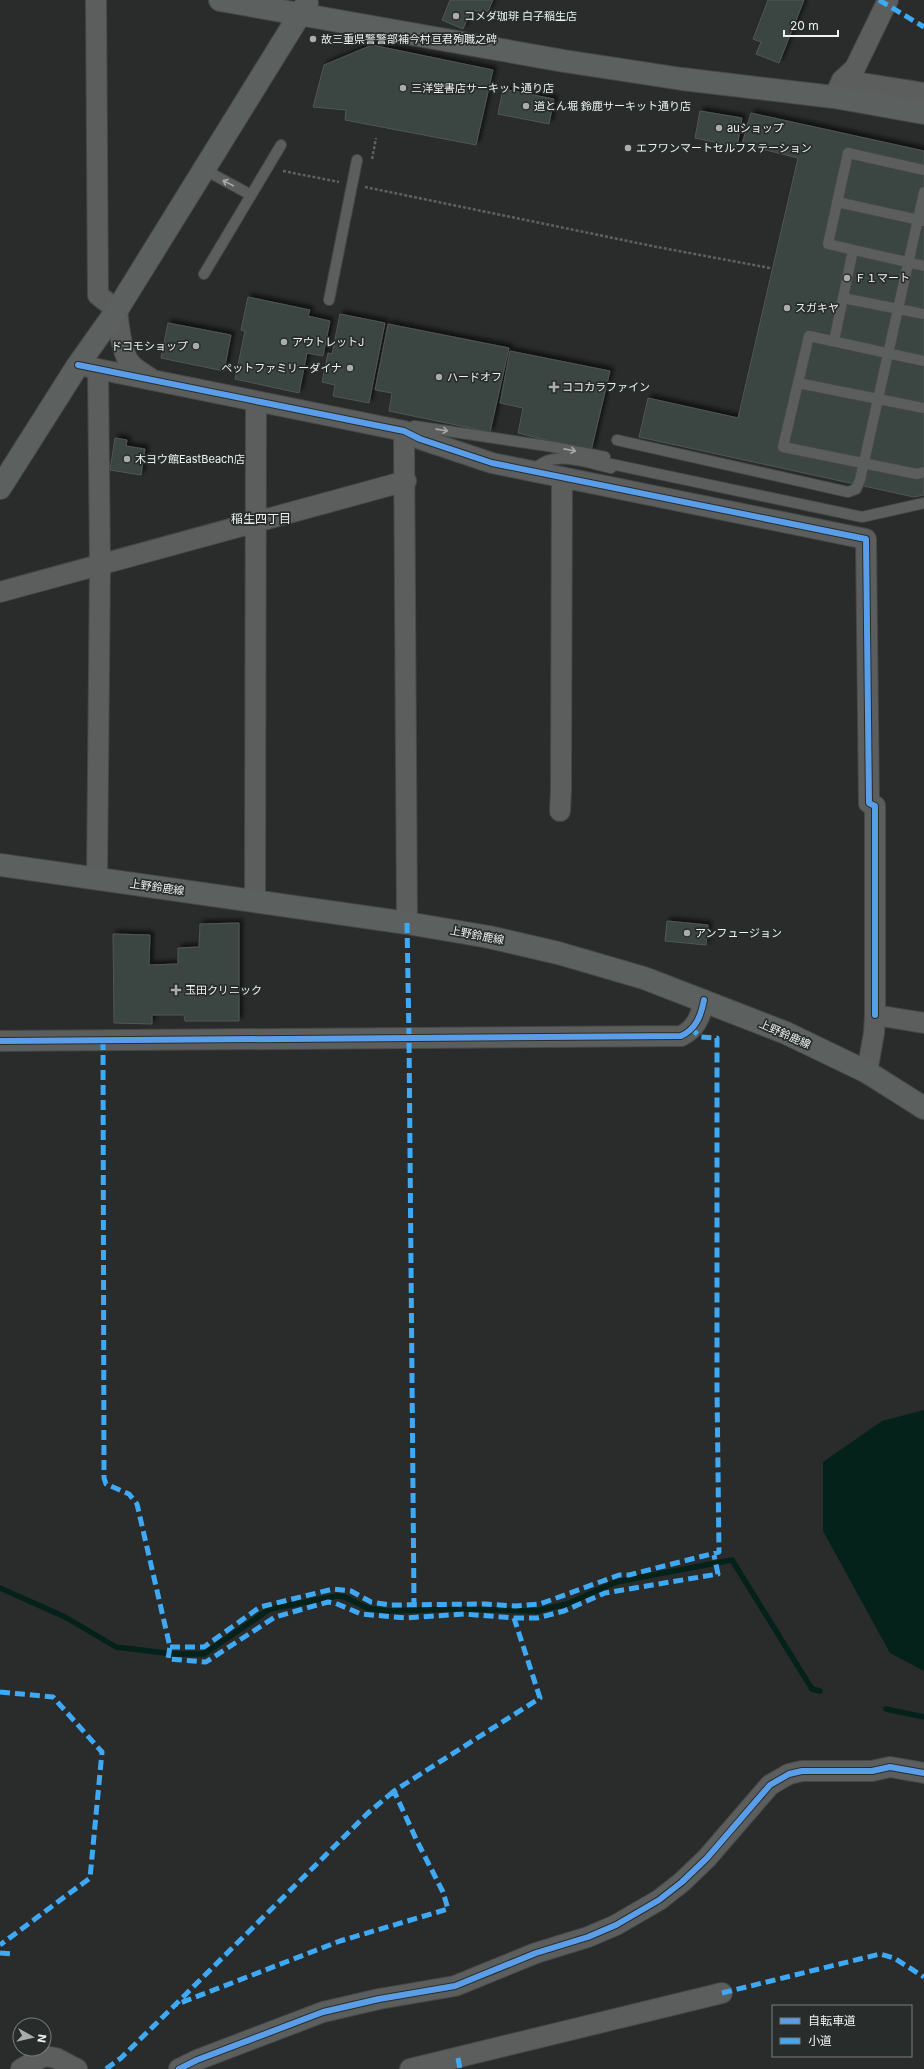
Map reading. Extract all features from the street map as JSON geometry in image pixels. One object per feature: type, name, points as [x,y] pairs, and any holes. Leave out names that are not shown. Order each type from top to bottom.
[{"type":"street","points":[[96,0],[98,295],[117,310],[122,341],[128,360],[136,369],[157,382]]},
{"type":"street","points":[[220,0],[304,7],[564,61],[682,79],[924,93]]},
{"type":"street","points":[[838,88],[855,68],[888,0]]},
{"type":"street","points":[[0,488],[88,367],[117,310],[205,170],[304,7]]},
{"type":"street","points":[[838,88],[924,113]]},
{"type":"street","points":[[88,367],[404,431],[420,439],[492,463],[866,539],[869,803],[875,806],[875,1015],[874,1033],[866,1072]]},
{"type":"street","points":[[88,367],[100,564],[97,879]]},
{"type":"street","points":[[255,901],[256,402]]},
{"type":"street","points":[[404,431],[406,481],[407,923]]},
{"type":"street","points":[[560,811],[562,477]]},
{"type":"street","points":[[0,592],[406,481]]},
{"type":"street","name":"上野鈴鹿線","points":[[0,865],[407,923],[489,937],[558,953],[644,978],[786,1033],[866,1072],[924,1108]]},
{"type":"street","points":[[0,1041],[681,1036],[688,1033],[694,1027],[702,1015],[704,1000]]},
{"type":"street","points":[[875,1015],[924,1022]]},
{"type":"street","points":[[179,2069],[197,2060],[323,2012],[455,1986],[536,1952],[588,1937],[616,1925],[659,1900],[682,1882],[707,1858],[770,1785],[789,1774],[802,1771],[872,1771],[890,1768],[924,1773]]},
{"type":"street","points":[[410,2069],[722,1993]]},
{"type":"street","points":[[21,2069],[44,2056],[56,2058],[77,2069]]},
{"type":"lane","points":[[204,274],[281,145]]},
{"type":"lane","points":[[924,170],[848,153],[828,244],[924,266]]},
{"type":"lane","points":[[329,300],[357,160]]},
{"type":"lane","points":[[205,170],[251,195]]},
{"type":"lane","points":[[617,440],[848,492],[856,489],[864,462],[908,263],[921,220],[924,192]]},
{"type":"lane","points":[[837,202],[921,220]]},
{"type":"lane","points":[[834,341],[852,250]]},
{"type":"lane","points":[[843,298],[924,314]]},
{"type":"lane","points":[[924,361],[809,336],[784,446],[917,474],[924,472]]},
{"type":"lane","points":[[798,383],[924,408]]},
{"type":"lane","points":[[404,431],[414,426],[554,447],[609,463],[862,517],[924,503]]},
{"type":"lane","points":[[534,471],[539,464],[562,457],[609,463]]},
{"type":"path","points":[[283,171],[657,247],[770,268]]},
{"type":"shaded area","points":[[924,1410],[924,1671],[890,1653],[823,1531],[823,1462],[882,1421]]},
{"type":"building","name":"コメダ珈琲 白子稲生店","points":[[450,0],[493,0],[488,11],[471,11],[463,29],[442,20]]},
{"type":"building","points":[[768,0],[804,0],[779,63],[756,54],[761,42],[753,39]]},
{"type":"building","name":"三洋堂書店サーキット通り店","points":[[372,45],[493,70],[476,145],[345,120],[346,110],[313,107],[324,65]]},
{"type":"building","name":"道とん堀 鈴鹿サーキット通り店","points":[[503,89],[554,99],[549,124],[498,114]]},
{"type":"building","name":"auショップ","points":[[700,111],[742,118],[737,147],[695,138]]},
{"type":"building","name":"Ｆ１マート","points":[[751,113],[924,151],[924,495],[914,497],[639,437],[648,398],[738,418],[798,158],[742,144]]},
{"type":"building","name":"アウトレットJ","points":[[248,297],[310,310],[308,316],[330,321],[323,356],[307,353],[299,393],[235,379],[245,331],[241,330]]},
{"type":"building","name":"ペットファミリーダイナ","points":[[340,314],[385,323],[369,403],[333,396],[335,385],[322,382],[328,353],[332,354]]},
{"type":"building","name":"ドコモショップ","points":[[168,323],[231,335],[224,371],[161,358]]},
{"type":"building","name":"ハードオフ","points":[[388,324],[509,348],[490,432],[389,411],[392,393],[375,390]]},
{"type":"building","name":"ココカラファイン","points":[[510,351],[610,371],[591,451],[518,433],[523,408],[500,403]]},
{"type":"building","name":"木ヨウ館EastBeach店","points":[[115,438],[127,440],[126,446],[145,449],[141,475],[110,470]]},
{"type":"building","name":"アンフュージョン","points":[[667,921],[708,925],[706,945],[665,941]]},
{"type":"building","name":"玉田クリニック","points":[[239,923],[239,1021],[185,1021],[184,1015],[152,1015],[152,1024],[114,1023],[113,934],[150,935],[149,965],[178,964],[178,948],[199,947],[200,924]]},
{"type":"waterway","points":[[0,1588],[65,1617],[116,1647],[174,1654],[204,1654],[270,1609],[337,1596],[345,1597],[367,1608],[385,1611],[464,1609],[536,1611],[567,1604],[616,1582],[732,1560],[812,1689],[820,1691]]},
{"type":"waterway","points":[[886,1709],[924,1717]]},
{"type":"marked path","points":[[879,0],[924,27]]},
{"type":"marked path","points":[[407,923],[414,1605]]},
{"type":"marked path","points":[[170,1647],[204,1647],[260,1607],[333,1589],[351,1591],[371,1602],[390,1605],[485,1604],[515,1606],[540,1604],[619,1575],[629,1575],[719,1552],[717,1388],[717,1038],[701,1037],[691,1029]]},
{"type":"marked path","points":[[103,1040],[104,1478],[106,1484],[129,1494],[137,1504],[170,1647],[168,1659],[206,1662],[275,1617],[328,1602],[335,1603],[361,1614],[406,1618],[464,1614],[514,1618],[540,1698],[394,1791],[443,1892],[448,1909],[340,1941],[175,2005]]},
{"type":"marked path","points":[[514,1618],[537,1618],[564,1611],[605,1593],[718,1574],[714,1555]]},
{"type":"marked path","points":[[0,1692],[53,1697],[102,1752],[90,1878],[0,1945]]},
{"type":"marked path","points":[[106,2069],[121,2058],[368,1813],[394,1791]]},
{"type":"marked path","points":[[0,1953],[13,1954]]},
{"type":"marked path","points":[[722,1993],[880,1954],[894,1958],[924,1977]]},
{"type":"marked path","points":[[458,2058],[460,2069]]},
{"type":"cycle path","points":[[78,365],[404,431],[420,439],[492,463],[866,539],[869,803],[875,806],[875,1015]]},
{"type":"cycle path","points":[[0,1041],[681,1036],[694,1026],[704,1000]]},
{"type":"cycle path","points":[[179,2069],[197,2060],[323,2012],[379,1999],[455,1986],[536,1953],[588,1937],[616,1925],[659,1900],[682,1882],[707,1858],[770,1785],[789,1774],[802,1771],[872,1771],[890,1767],[924,1773]]},
{"type":"place","name":"コメダ珈琲 白子稲生店","points":[[456,16]]},
{"type":"place","name":"故三重県警警部補今村亘君殉職之碑","points":[[313,39]]},
{"type":"place","name":"三洋堂書店サーキット通り店","points":[[403,88]]},
{"type":"place","name":"道とん堀 鈴鹿サーキット通り店","points":[[526,106]]},
{"type":"place","name":"auショップ","points":[[719,128]]},
{"type":"place","name":"エフワンマートセルフステーション","points":[[628,148]]},
{"type":"place","name":"Ｆ１マート","points":[[847,278]]},
{"type":"place","name":"スガキヤ","points":[[787,308]]},
{"type":"place","name":"アウトレットJ","points":[[284,342]]},
{"type":"place","name":"ドコモショップ","points":[[196,346]]},
{"type":"place","name":"ペットファミリーダイナ","points":[[350,368]]},
{"type":"place","name":"ハードオフ","points":[[439,377]]},
{"type":"place","name":"ココカラファイン","points":[[554,387]]},
{"type":"place","name":"木ヨウ館EastBeach店","points":[[127,459]]},
{"type":"place","name":"アンフュージョン","points":[[687,933]]},
{"type":"place","name":"玉田クリニック","points":[[176,990]]},
{"type":"district","name":"稲生四丁目","points":[[261,519]]}]
